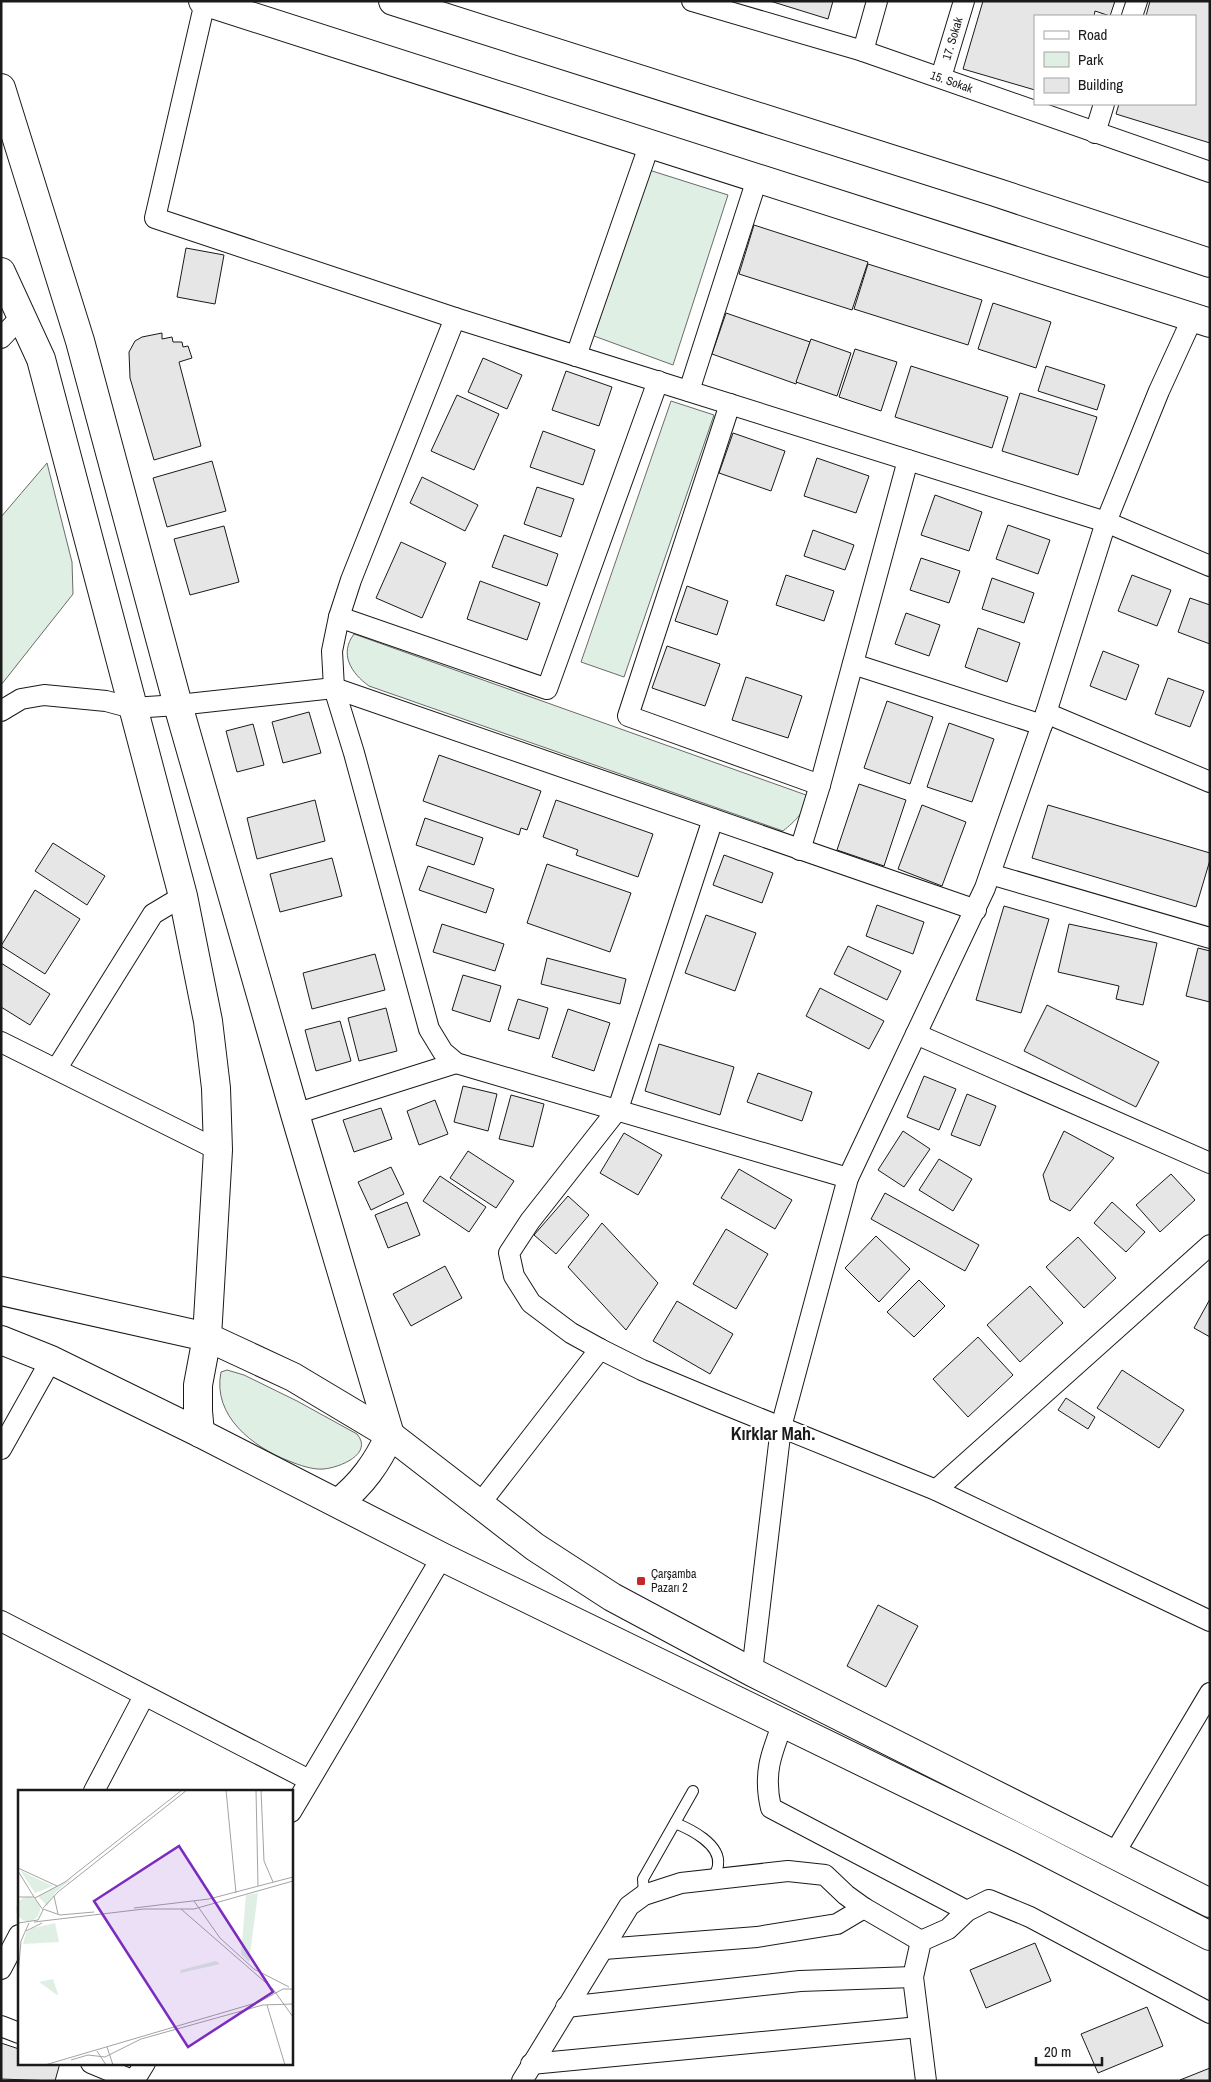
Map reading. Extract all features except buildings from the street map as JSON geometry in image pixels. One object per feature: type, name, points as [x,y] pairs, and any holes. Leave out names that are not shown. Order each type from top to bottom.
[{"type":"main road","points":[[204,1],[1201,321]]},
{"type":"main road","points":[[393,1],[982,188],[1210,263]]},
{"type":"main road","points":[[1,88],[80,341],[178,705],[295,1114],[390,1435],[371,1470],[356,1488],[338,1503]]},
{"type":"main road","points":[[1,272],[41,360],[183,896],[208,1021],[216,1088],[218,1150],[206,1337],[198,1384],[200,1433]]},
{"type":"main road","points":[[1,1290],[206,1337],[293,1377],[390,1435],[478,1505],[535,1547],[612,1596],[752,1672],[1210,1903]]},
{"type":"main road","points":[[1,1340],[51,1360],[200,1433],[442,1557],[1023,1840],[1210,1936]]},
{"type":"street","points":[[204,1],[155,218],[455,318],[1106,522],[1210,566]]},
{"type":"street","points":[[863,51],[877,1]]},
{"type":"street","name":"17. Sokak","points":[[941,77],[964,1]]},
{"type":"street","points":[[1132,15],[1137,1]]},
{"type":"street","name":"15. Sokak","points":[[703,3],[863,51],[1210,172]]},
{"type":"street","points":[[1095,133],[1104,105]]},
{"type":"street","points":[[576,356],[650,143]]},
{"type":"street","points":[[689,391],[757,179]]},
{"type":"street","points":[[1,338],[22,316]]},
{"type":"street","points":[[455,318],[352,580],[339,618],[332,651],[334,688],[354,753],[429,1029],[443,1052],[456,1064],[618,1109],[848,1178]]},
{"type":"street","points":[[752,1672],[781,1427],[848,1178],[976,910],[1044,719],[1106,522],[1159,391],[1201,321]]},
{"type":"street","points":[[339,618],[547,689],[658,382]]},
{"type":"street","points":[[730,404],[628,716],[820,785]]},
{"type":"street","points":[[800,850],[820,785],[908,460]]},
{"type":"street","points":[[853,664],[1044,719],[1210,782]]},
{"type":"street","points":[[1,711],[20,699],[44,695],[106,701],[132,708],[178,705],[334,688],[976,910]]},
{"type":"street","points":[[713,819],[618,1109],[530,1221],[510,1254],[514,1276],[531,1303],[571,1333],[600,1349],[651,1374],[936,1490],[1210,1621]]},
{"type":"street","points":[[990,874],[1210,938]]},
{"type":"street","points":[[57,1068],[153,914],[183,896]]},
{"type":"street","points":[[916,1034],[1210,1163]]},
{"type":"street","points":[[1,1042],[57,1068],[218,1150]]},
{"type":"street","points":[[295,1114],[456,1064]]},
{"type":"street","points":[[936,1490],[1210,1245]]},
{"type":"street","points":[[478,1505],[600,1349]]},
{"type":"street","points":[[1,1449],[51,1360]]},
{"type":"street","points":[[292,1810],[442,1557]]},
{"type":"street","points":[[1,1621],[309,1780]]},
{"type":"street","points":[[1114,1854],[1210,1693]]},
{"type":"street","points":[[95,1790],[144,1696]]},
{"type":"street","points":[[783,1723],[768,1762],[766,1790],[771,1808],[967,1911]]},
{"type":"street","points":[[526,2073],[629,1906],[644,1894],[681,1883],[788,1871],[825,1875],[846,1895],[864,1908],[921,1941]]},
{"type":"street","points":[[921,1941],[948,1929],[967,1911],[989,1900],[1030,1917],[1210,2014]]},
{"type":"street","points":[[604,1949],[756,1937],[828,1926],[837,1924],[864,1908]]},
{"type":"street","points":[[1,1969],[18,1938]]},
{"type":"street","points":[[921,1941],[913,1977],[926,2081]]},
{"type":"street","points":[[566,2007],[800,1981],[913,1977]]},
{"type":"street","points":[[1,2026],[18,2033]]},
{"type":"street","points":[[526,2073],[919,2027]]},
{"type":"street","points":[[93,2064],[134,2081],[144,2064]]},
{"type":"lane","points":[[644,1894],[643,1878],[693,1791]]},
{"type":"lane","points":[[675,1823],[690,1829],[714,1849],[719,1864],[712,1880]]},
{"type":"green space","points":[[649,170],[728,195],[673,365],[594,336]]},
{"type":"green space","points":[[671,401],[714,415],[624,677],[581,662]]},
{"type":"green space","points":[[47,463],[72,562],[73,594],[1,685],[1,517]]},
{"type":"green space","points":[[354,634],[806,795],[805,806],[796,819],[783,831],[369,686],[357,675],[349,663],[347,649]]},
{"type":"green space","points":[[227,1370],[244,1375],[297,1401],[357,1434],[361,1441],[361,1448],[358,1454],[345,1463],[319,1469],[293,1463],[262,1447],[238,1428],[229,1416],[220,1388],[221,1372]]},
{"type":"place","name":"Çarşamba Pazarı 2","points":[[641,1581]]},
{"type":"district","name":"Kırklar Mah.","points":[[773,1434]]}]
